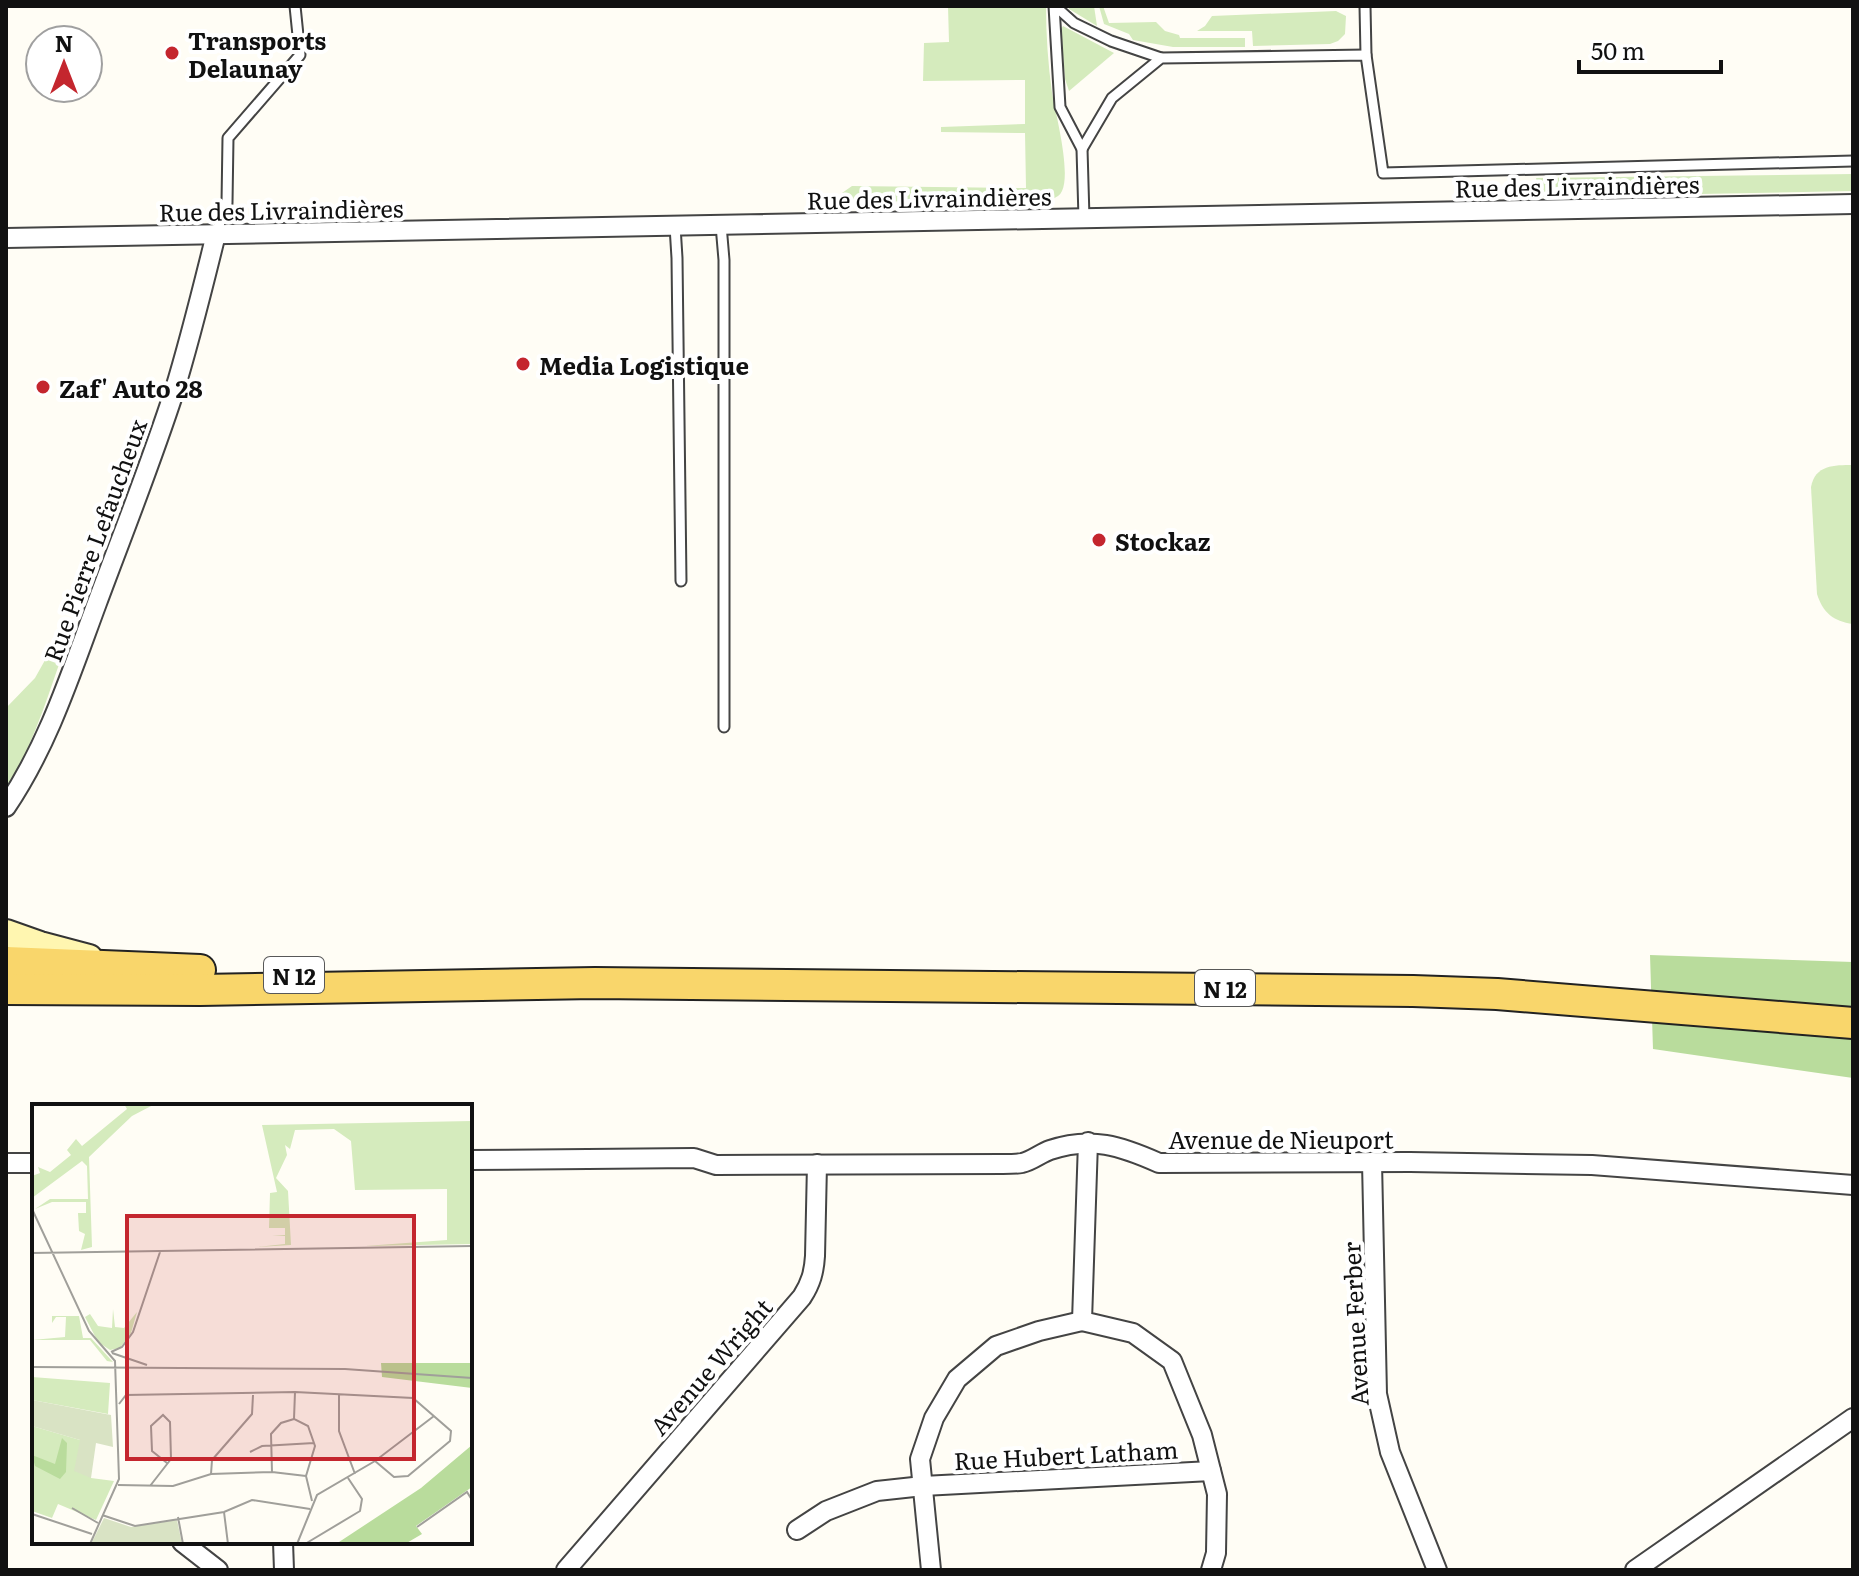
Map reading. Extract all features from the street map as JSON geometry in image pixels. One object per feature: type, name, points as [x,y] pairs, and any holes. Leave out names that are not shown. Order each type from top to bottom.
[{"type":"main road","name":"N 12","points":[[9,939],[131,967],[354,977],[457,987]]},
{"type":"main road","name":"N 12","points":[[6,989],[200,990],[611,983],[1413,991],[1497,994],[1853,1023]]},
{"type":"main road","points":[[6,998],[200,990]]},
{"type":"street","name":"Rue des Livraindières","points":[[6,238],[1853,204]]},
{"type":"street","name":"Rue Pierre Lefaucheux","points":[[6,807],[39,752],[158,439],[175,388],[216,234]]},
{"type":"street","name":"Avenue de Nieuport","points":[[472,1172],[698,1170],[716,1165],[1022,1163],[1049,1150],[1088,1142],[1109,1144],[1159,1163],[1592,1165],[1853,1185]]},
{"type":"street","points":[[1082,1321],[1088,1142]]},
{"type":"street","name":"Avenue de Nieuport","points":[[472,1160],[694,1158],[716,1165]]},
{"type":"street","name":"Avenue Ferber","points":[[1372,1162],[1377,1394],[1390,1452],[1437,1570]]},
{"type":"street","points":[[6,1163],[32,1163]]},
{"type":"street","name":"Avenue Wright","points":[[566,1570],[811,1283],[815,1256],[817,1164]]},
{"type":"street","points":[[931,1570],[920,1459],[934,1418],[957,1379],[996,1346],[1039,1331],[1082,1321],[1133,1333],[1172,1361],[1202,1435],[1217,1494],[1216,1553],[1211,1570]]},
{"type":"street","points":[[1635,1570],[1853,1418]]},
{"type":"street","name":"Rue Hubert Latham","points":[[797,1530],[826,1511],[877,1491],[1211,1471]]},
{"type":"street","points":[[185,1544],[218,1570]]},
{"type":"street","points":[[283,1544],[284,1570]]},
{"type":"lane","points":[[216,234],[227,203],[228,138],[300,55],[295,6]]},
{"type":"lane","points":[[1055,6],[1074,23],[1111,41],[1161,58],[1366,55]]},
{"type":"lane","points":[[1055,6],[1060,107],[1082,149],[1084,218]]},
{"type":"lane","points":[[1365,6],[1366,55],[1383,173],[1853,161]]},
{"type":"lane","points":[[1082,149],[1112,98],[1161,58]]},
{"type":"lane","points":[[721,225],[724,260],[724,727]]},
{"type":"lane","points":[[675,226],[681,581]]},
{"type":"green space","points":[[948,6],[1046,6],[1051,82],[1064,157],[1062,191],[1055,198],[1040,200],[1039,191],[1028,191],[1028,200],[842,202],[842,193],[852,186],[1026,188],[1025,133],[941,132],[941,127],[1025,124],[1025,80],[923,81],[924,43],[949,42]]},
{"type":"green space","points":[[1069,6],[1094,6],[1097,26],[1069,9]]},
{"type":"green space","points":[[1099,6],[1103,6],[1109,23],[1156,22],[1165,31],[1180,38],[1245,38],[1245,47],[1173,47],[1133,40],[1129,34],[1104,24]]},
{"type":"green space","points":[[1336,11],[1346,16],[1345,34],[1330,44],[1253,46],[1252,31],[1197,31],[1212,16]]},
{"type":"green space","points":[[1063,26],[1114,53],[1069,91],[1065,79]]},
{"type":"green space","points":[[1853,174],[1853,191],[1542,197],[1536,178]]},
{"type":"green space","points":[[1853,465],[1853,624],[1830,615],[1817,594],[1811,487],[1821,470]]},
{"type":"green space","points":[[67,621],[73,625],[43,709],[27,751],[6,790],[6,708],[35,678]]},
{"type":"green space","points":[[1650,955],[1853,962],[1853,1078],[1653,1049]]},
{"type":"place","name":"Transports Delaunay","points":[[172,53]]},
{"type":"place","name":"Media Logistique","points":[[523,364]]},
{"type":"place","name":"Zaf' Auto 28","points":[[43,387]]},
{"type":"place","name":"Stockaz","points":[[1099,540]]}]
